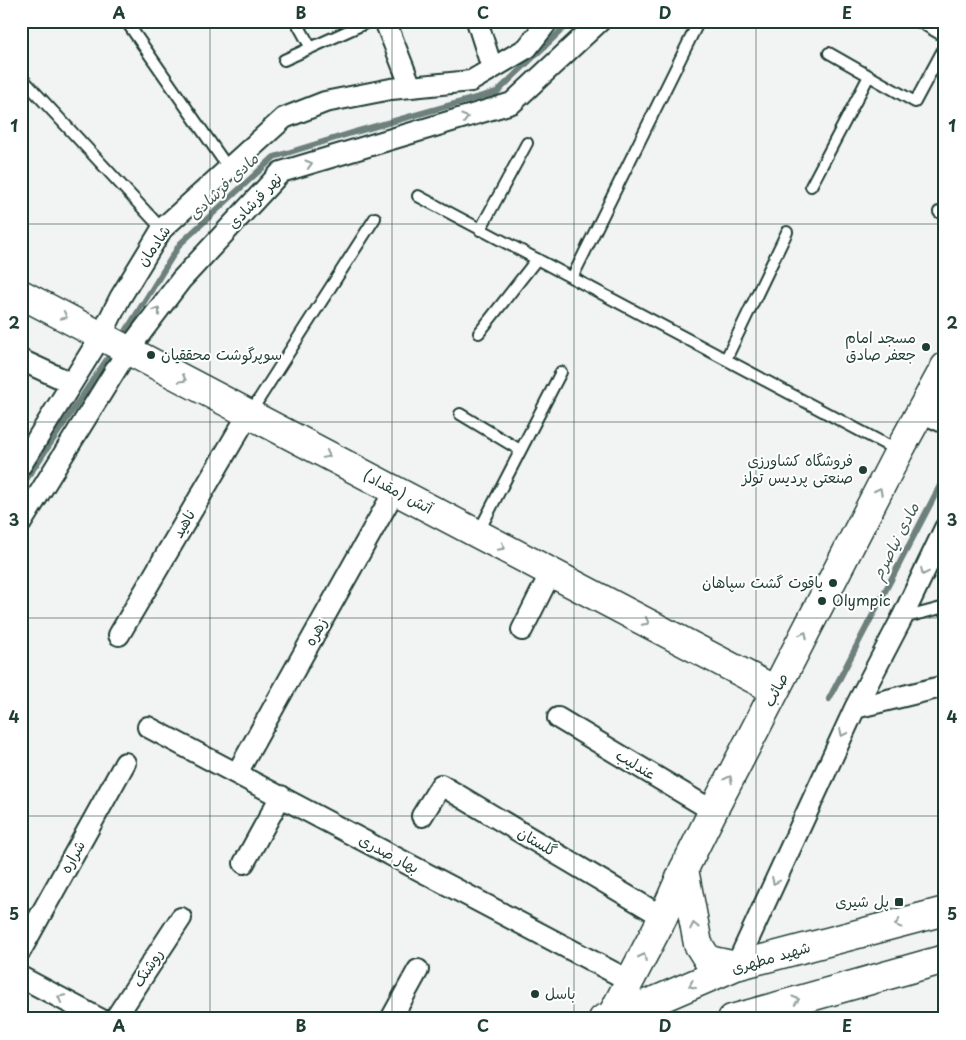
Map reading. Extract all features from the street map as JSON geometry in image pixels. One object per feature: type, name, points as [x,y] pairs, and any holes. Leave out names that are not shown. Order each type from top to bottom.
[{"type":"main road","name":"آتش (مقداد)","points":[[21,294],[110,346],[249,414],[775,690]]},
{"type":"main road","name":"صائب","points":[[609,1018],[663,917],[713,811],[899,451],[933,418],[945,367]]},
{"type":"main road","points":[[684,869],[698,944],[708,960],[736,966]]},
{"type":"main road","name":"شهید مطهری","points":[[609,1018],[657,1000],[736,966],[945,912]]},
{"type":"main road","points":[[732,1019],[945,959]]},
{"type":"street","points":[[385,21],[411,87]]},
{"type":"street","points":[[478,21],[492,68]]},
{"type":"street","name":"شادمان","points":[[110,346],[120,298],[162,229],[284,118],[325,102],[391,89],[471,81],[527,48],[548,21]]},
{"type":"street","name":"نهر فرشادی","points":[[21,465],[71,383],[181,280],[281,172],[512,103],[600,21]]},
{"type":"street","name":"نهر فرشادی","points":[[21,523],[110,346]]},
{"type":"street","points":[[21,360],[71,383]]},
{"type":"street","name":"ناهید","points":[[119,635],[249,414]]},
{"type":"street","name":"زهره","points":[[237,773],[395,490]]},
{"type":"street","points":[[736,966],[855,708],[902,618],[945,528]]},
{"type":"street","points":[[522,630],[551,572]]},
{"type":"street","points":[[855,708],[945,686]]},
{"type":"street","name":"عندلیب","points":[[558,718],[713,811]]},
{"type":"street","name":"بهار صدری","points":[[148,727],[630,981]]},
{"type":"street","name":"شراره","points":[[21,950],[125,763]]},
{"type":"street","name":"گلستان","points":[[422,816],[441,785],[663,917]]},
{"type":"street","points":[[244,862],[280,796]]},
{"type":"street","name":"روشنک","points":[[115,1019],[181,918]]},
{"type":"street","points":[[391,1019],[418,970]]},
{"type":"street","points":[[21,977],[100,1019]]},
{"type":"lane","points":[[126,21],[228,169]]},
{"type":"lane","points":[[296,21],[311,48]]},
{"type":"lane","points":[[284,60],[370,21]]},
{"type":"lane","points":[[918,21],[945,37]]},
{"type":"lane","points":[[572,278],[696,27]]},
{"type":"lane","points":[[829,53],[915,102],[945,46]]},
{"type":"lane","points":[[811,186],[869,76]]},
{"type":"lane","points":[[21,77],[162,229]]},
{"type":"lane","points":[[480,230],[527,143]]},
{"type":"lane","points":[[418,196],[899,451]]},
{"type":"lane","points":[[249,414],[375,218]]},
{"type":"lane","points":[[726,359],[788,232]]},
{"type":"lane","points":[[479,333],[537,259]]},
{"type":"lane","points":[[477,534],[561,372]]},
{"type":"lane","points":[[460,414],[520,450]]},
{"type":"lane","points":[[902,618],[945,607]]},
{"type":"waterway","name":"مادی فرشادی","points":[[121,339],[180,244],[274,157],[497,92],[571,21]]},
{"type":"waterway","name":"مادی فرشادی","points":[[21,487],[114,349]]},
{"type":"waterway","name":"مادی نیاصرم","points":[[829,699],[945,476]]},
{"type":"place","name":"مسجد امام جعفر صادق","points":[[926,347]]},
{"type":"place","name":"سوپرگوشت محققیان","points":[[151,355]]},
{"type":"place","name":"فروشگاه کشاورزی صنعتی پردیس تولز","points":[[863,470]]},
{"type":"place","name":"یاقوت گشت سپاهان","points":[[833,583]]},
{"type":"place","name":"Olympic","points":[[822,601]]},
{"type":"place","name":"پل شیری","points":[[899,902]]},
{"type":"place","name":"باسل","points":[[535,994]]}]
